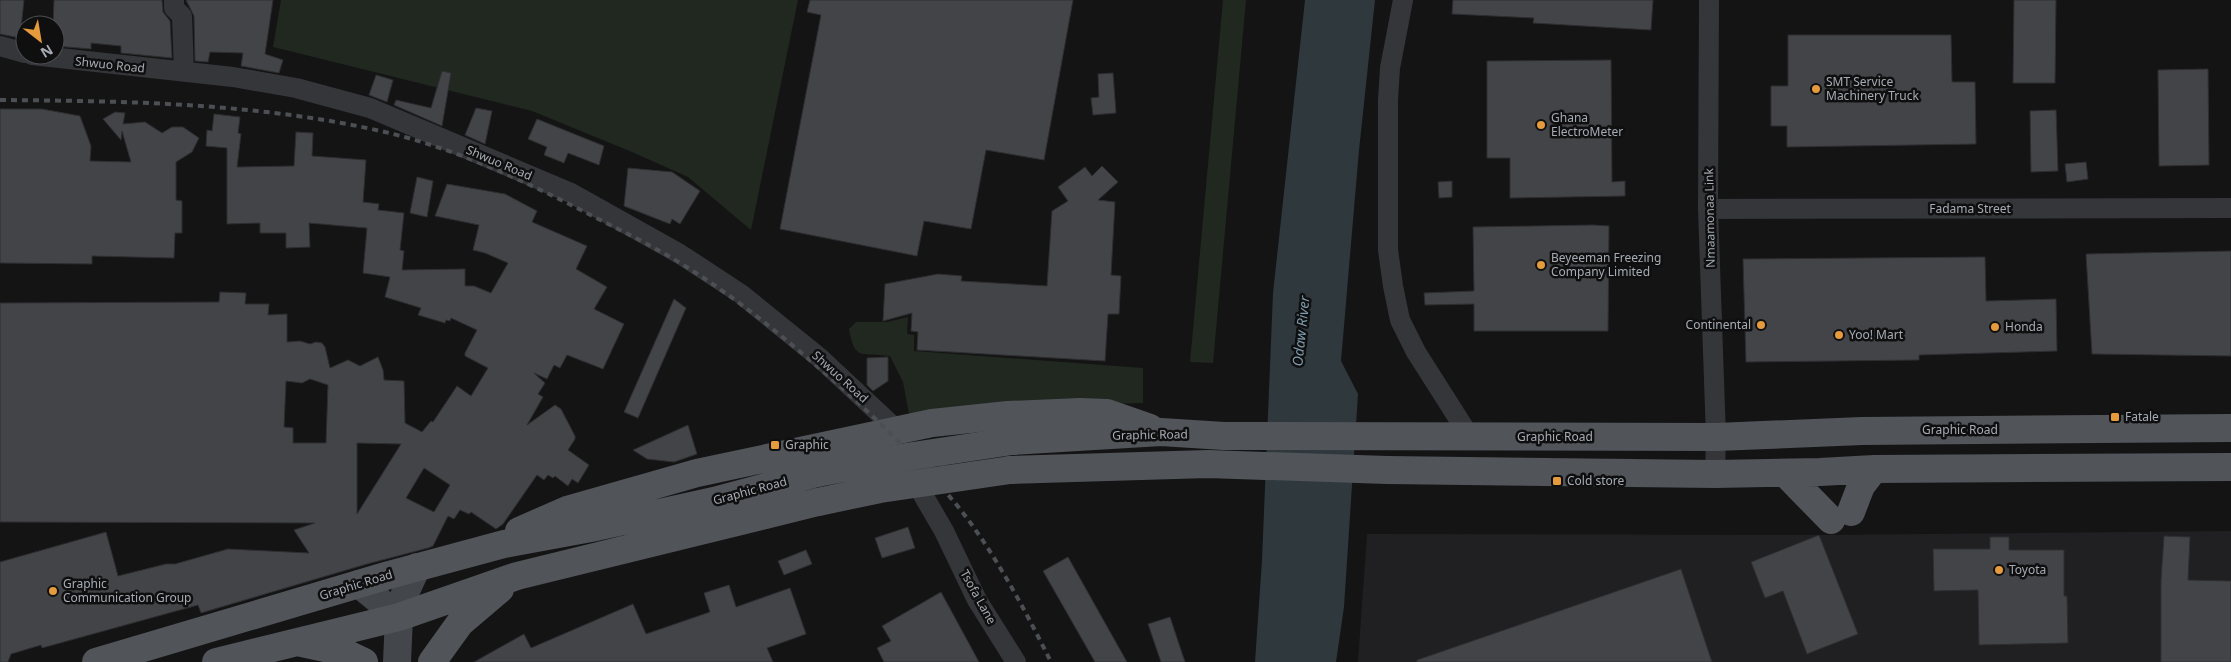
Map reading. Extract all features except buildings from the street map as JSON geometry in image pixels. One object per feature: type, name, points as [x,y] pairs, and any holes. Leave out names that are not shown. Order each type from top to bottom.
[{"type":"main road","points":[[504,544],[522,529],[567,510],[697,473],[932,423],[1008,415],[1080,412],[1108,413],[1161,432]]},
{"type":"main road","name":"Graphic Road","points":[[96,662],[417,567],[504,544],[591,528],[714,501],[817,473],[897,458],[1012,441],[1161,432],[1224,436],[1716,437],[1862,430],[2231,428]]},
{"type":"main road","name":"Graphic Road","points":[[216,662],[399,617],[517,576],[818,502],[880,489],[1010,470],[1208,464],[1387,470],[1715,474],[1874,469],[2231,467]]},
{"type":"main road","points":[[576,561],[612,565],[694,548],[778,523],[1038,474],[1114,466]]},
{"type":"main road","points":[[1785,473],[1841,516],[1874,469]]},
{"type":"main road","points":[[432,662],[460,623],[474,609],[517,576]]},
{"type":"main road","points":[[296,642],[343,652],[364,662]]},
{"type":"street","points":[[174,0],[174,8],[182,16],[184,72]]},
{"type":"street","points":[[1404,0],[1390,68],[1388,100],[1388,250],[1393,286],[1400,320],[1416,352],[1470,437]]},
{"type":"street","name":"Nmaamonaa Link","points":[[1709,0],[1708,209],[1716,437],[1715,474]]},
{"type":"street","points":[[0,46],[15,50]]},
{"type":"street","name":"Shwuo Road","points":[[65,60],[233,77],[296,88],[370,108],[571,193],[680,254],[741,294],[820,358],[898,430]]},
{"type":"street","name":"Fadama Street","points":[[1708,209],[2231,208]]},
{"type":"street","name":"Tsofa Lane","points":[[923,495],[944,530],[977,600],[1016,662]]},
{"type":"street","points":[[397,662],[399,617],[405,593],[417,567]]},
{"type":"street","points":[[360,584],[399,617]]},
{"type":"shaded area","points":[[281,0],[798,0],[751,230],[688,177],[532,111],[273,47]]},
{"type":"shaded area","points":[[1223,0],[1246,0],[1213,363],[1190,362]]},
{"type":"shaded area","points":[[908,317],[907,334],[914,335],[914,351],[1143,368],[1143,403],[1032,406],[909,414],[903,382],[890,356],[866,354],[857,351],[851,339],[849,329],[856,322],[887,322]]},
{"type":"shaded area","points":[[2231,531],[2231,662],[1358,662],[1367,534],[1819,535]]},
{"type":"water","name":"Odaw River","points":[[1305,0],[1375,0],[1359,150],[1341,361],[1358,394],[1344,607],[1336,662],[1255,662],[1262,560],[1273,293]]},
{"type":"railway","points":[[0,100],[97,101],[242,109],[338,122],[385,132],[435,146],[509,175],[643,242],[700,275],[756,316],[844,390],[913,456],[960,509],[986,545],[1020,603],[1051,662]]},
{"type":"place","name":"SMT Service Machinery Truck","points":[[1816,89]]},
{"type":"place","name":"Ghana ElectroMeter","points":[[1541,125]]},
{"type":"place","name":"Beyeeman Freezing Company Limited","points":[[1541,265]]},
{"type":"place","name":"Continental","points":[[1761,325]]},
{"type":"place","name":"Honda","points":[[1995,327]]},
{"type":"place","name":"Yoo! Mart","points":[[1839,335]]},
{"type":"place","name":"Fatale","points":[[2115,417]]},
{"type":"place","name":"Graphic","points":[[775,445]]},
{"type":"place","name":"Cold store","points":[[1557,481]]},
{"type":"place","name":"Toyota","points":[[1999,570]]},
{"type":"place","name":"Graphic Communication Group","points":[[53,591]]}]
